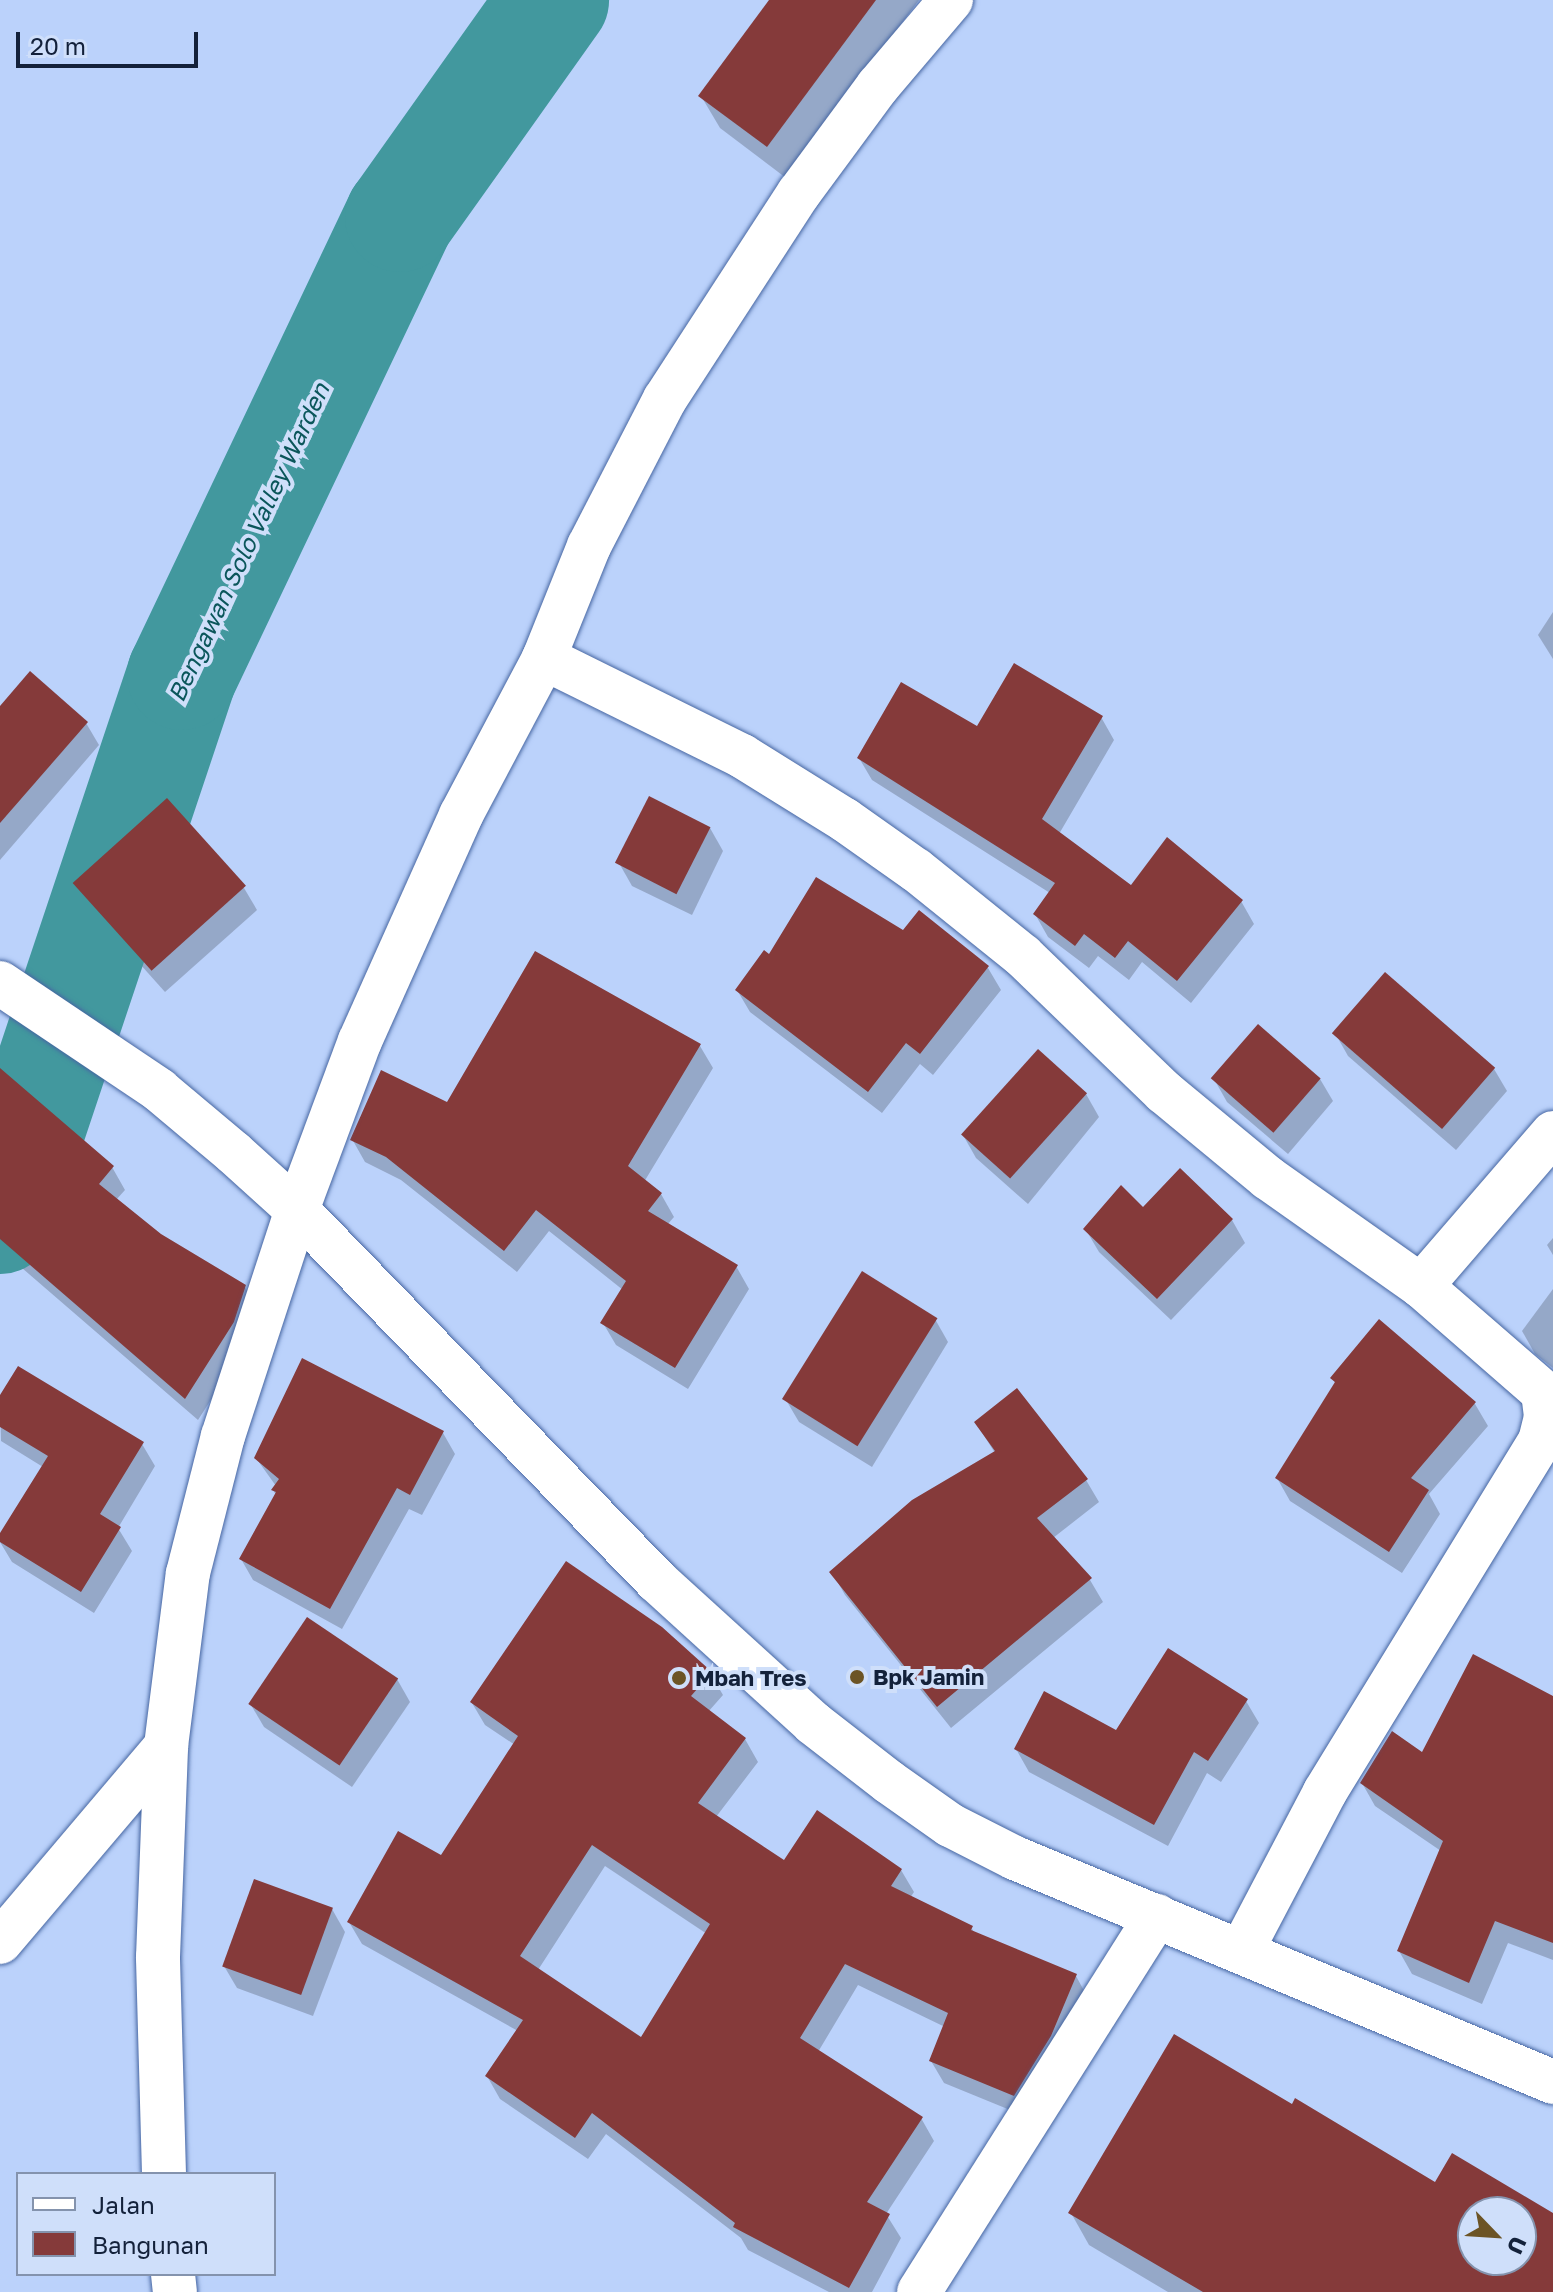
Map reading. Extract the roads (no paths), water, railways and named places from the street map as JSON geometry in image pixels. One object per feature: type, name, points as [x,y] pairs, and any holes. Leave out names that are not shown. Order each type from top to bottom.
[{"type":"street","points":[[164,2172],[158,1957],[166,1746],[188,1573],[205,1494],[297,1210],[360,1041],[461,815],[544,658],[589,546],[665,399],[799,193],[878,86],[951,0]]},
{"type":"street","points":[[544,658],[742,756],[916,870],[1023,956],[1164,1092],[1268,1178],[1421,1286],[1543,1392],[1546,1417],[1540,1441],[1325,1792],[1242,1950]]},
{"type":"street","points":[[0,983],[159,1090],[297,1210],[656,1580],[813,1723],[950,1825],[1015,1858],[1553,2082]]},
{"type":"street","points":[[1421,1286],[1553,1133]]},
{"type":"street","points":[[0,1942],[166,1746]]},
{"type":"street","points":[[919,2292],[1157,1916]]},
{"type":"waterway","name":"Bengawan Solo Valley Warden","points":[[0,1219],[182,675],[400,217],[554,0]]},
{"type":"place","name":"Bpk Jamin","points":[[857,1677]]},
{"type":"place","name":"Mbah Tres","points":[[679,1678]]}]
